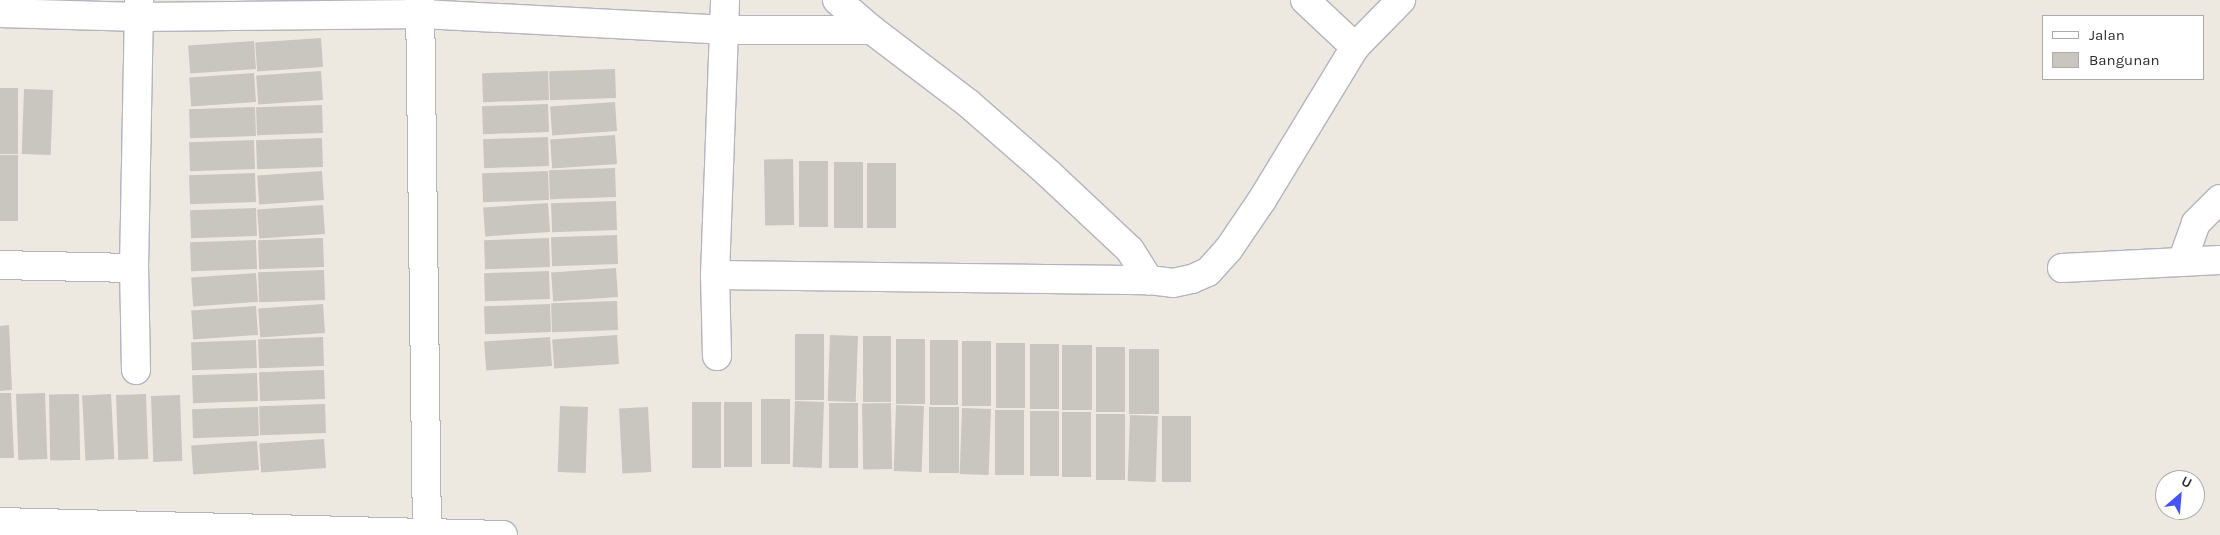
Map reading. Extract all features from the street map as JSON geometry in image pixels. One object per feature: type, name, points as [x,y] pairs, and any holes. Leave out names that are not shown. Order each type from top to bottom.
[{"type":"street","points":[[717,356],[716,275],[725,0]]},
{"type":"street","points":[[837,0],[872,30],[969,104],[1048,173],[1130,250],[1149,280]]},
{"type":"street","points":[[1305,0],[1355,47]]},
{"type":"street","points":[[716,275],[1149,280],[1173,283],[1192,279],[1208,272],[1228,250],[1262,200],[1355,47],[1401,0]]},
{"type":"street","points":[[421,7],[427,532]]},
{"type":"street","points":[[0,14],[139,9],[421,7],[723,30],[872,30]]},
{"type":"street","points":[[136,370],[134,268],[139,9]]},
{"type":"street","points":[[2182,262],[2196,223],[2220,199]]},
{"type":"street","points":[[2062,268],[2220,260]]},
{"type":"street","points":[[0,265],[134,268]]},
{"type":"street","points":[[0,522],[502,535]]},
{"type":"building","points":[[321,38],[323,67],[257,72],[255,43]]},
{"type":"building","points":[[254,41],[256,69],[190,74],[188,46]]},
{"type":"building","points":[[615,69],[616,98],[550,100],[549,71]]},
{"type":"building","points":[[321,71],[323,100],[258,104],[256,76]]},
{"type":"building","points":[[548,71],[549,100],[483,102],[482,73]]},
{"type":"building","points":[[254,73],[256,102],[191,106],[189,78]]},
{"type":"building","points":[[0,88],[18,88],[18,154],[0,154]]},
{"type":"building","points":[[24,89],[53,90],[51,155],[22,154]]},
{"type":"building","points":[[615,102],[617,131],[552,135],[550,107]]},
{"type":"building","points":[[548,104],[549,132],[483,134],[482,106]]},
{"type":"building","points":[[322,105],[323,133],[257,135],[256,107]]},
{"type":"building","points":[[255,107],[256,136],[190,138],[189,109]]},
{"type":"building","points":[[615,135],[617,164],[552,168],[550,140]]},
{"type":"building","points":[[548,137],[549,166],[484,168],[483,139]]},
{"type":"building","points":[[322,138],[323,167],[257,169],[256,140]]},
{"type":"building","points":[[254,140],[255,169],[190,171],[189,142]]},
{"type":"building","points":[[0,155],[18,155],[18,221],[0,221]]},
{"type":"building","points":[[793,159],[794,225],[765,225],[764,160]]},
{"type":"building","points":[[799,161],[828,161],[828,227],[799,227]]},
{"type":"building","points":[[834,162],[863,162],[863,228],[834,228]]},
{"type":"building","points":[[867,163],[896,163],[896,228],[867,228]]},
{"type":"building","points":[[615,168],[616,197],[550,199],[549,170]]},
{"type":"building","points":[[322,171],[324,200],[259,204],[257,176]]},
{"type":"building","points":[[548,171],[549,200],[483,202],[482,173]]},
{"type":"building","points":[[255,173],[256,202],[190,204],[189,175]]},
{"type":"building","points":[[616,201],[617,230],[552,232],[551,203]]},
{"type":"building","points":[[548,203],[550,232],[485,236],[483,208]]},
{"type":"building","points":[[323,205],[325,234],[259,239],[257,210]]},
{"type":"building","points":[[256,208],[257,236],[191,238],[190,210]]},
{"type":"building","points":[[617,235],[618,264],[552,266],[551,237]]},
{"type":"building","points":[[323,238],[324,267],[259,269],[258,240]]},
{"type":"building","points":[[549,238],[550,267],[485,269],[484,240]]},
{"type":"building","points":[[256,240],[257,269],[191,271],[190,242]]},
{"type":"building","points":[[616,268],[618,297],[553,301],[551,273]]},
{"type":"building","points":[[324,270],[325,300],[259,302],[258,272]]},
{"type":"building","points":[[549,271],[550,299],[485,301],[484,273]]},
{"type":"building","points":[[256,273],[258,302],[193,306],[191,278]]},
{"type":"building","points":[[617,301],[618,330],[552,332],[551,303]]},
{"type":"building","points":[[323,304],[325,333],[260,337],[258,309]]},
{"type":"building","points":[[550,304],[551,332],[485,334],[484,306]]},
{"type":"building","points":[[256,306],[258,335],[193,339],[191,311]]},
{"type":"building","points":[[9,325],[12,390],[0,391],[0,326]]},
{"type":"building","points":[[795,334],[824,334],[824,400],[795,400]]},
{"type":"building","points":[[617,335],[619,364],[554,368],[552,340]]},
{"type":"building","points":[[830,335],[858,336],[856,402],[828,401]]},
{"type":"building","points":[[863,336],[891,336],[891,402],[863,402]]},
{"type":"building","points":[[323,337],[324,366],[259,368],[258,339]]},
{"type":"building","points":[[550,337],[552,366],[486,371],[484,342]]},
{"type":"building","points":[[896,339],[925,339],[925,404],[896,404]]},
{"type":"building","points":[[256,340],[257,368],[192,370],[191,342]]},
{"type":"building","points":[[930,340],[958,340],[958,405],[930,405]]},
{"type":"building","points":[[962,341],[991,341],[991,406],[962,406]]},
{"type":"building","points":[[996,343],[1025,343],[1025,408],[996,408]]},
{"type":"building","points":[[1030,344],[1059,344],[1059,409],[1030,409]]},
{"type":"building","points":[[1062,345],[1092,345],[1092,410],[1062,410]]},
{"type":"building","points":[[1096,347],[1125,347],[1125,412],[1096,412]]},
{"type":"building","points":[[1129,349],[1159,349],[1159,414],[1129,414]]},
{"type":"building","points":[[324,370],[325,399],[260,401],[259,372]]},
{"type":"building","points":[[257,373],[258,401],[193,403],[192,375]]},
{"type":"building","points":[[0,393],[11,393],[14,458],[0,458]]},
{"type":"building","points":[[45,393],[47,459],[18,460],[16,394]]},
{"type":"building","points":[[79,394],[80,460],[50,461],[49,395]]},
{"type":"building","points":[[111,394],[114,459],[85,460],[82,396]]},
{"type":"building","points":[[146,394],[148,459],[118,460],[116,395]]},
{"type":"building","points":[[180,395],[182,461],[153,462],[151,396]]},
{"type":"building","points":[[761,399],[790,399],[790,464],[761,464]]},
{"type":"building","points":[[795,401],[824,402],[822,468],[793,467]]},
{"type":"building","points":[[692,402],[721,402],[721,468],[692,468]]},
{"type":"building","points":[[724,402],[752,402],[752,467],[724,467]]},
{"type":"building","points":[[829,403],[858,403],[858,468],[829,468]]},
{"type":"building","points":[[891,403],[892,469],[863,469],[862,404]]},
{"type":"building","points":[[325,404],[326,433],[260,435],[259,406]]},
{"type":"building","points":[[896,405],[924,406],[922,472],[894,471]]},
{"type":"building","points":[[560,406],[588,407],[586,473],[558,472]]},
{"type":"building","points":[[258,407],[259,436],[193,438],[192,409]]},
{"type":"building","points":[[648,407],[651,472],[622,473],[619,409]]},
{"type":"building","points":[[929,407],[959,407],[959,473],[929,473]]},
{"type":"building","points":[[962,408],[991,409],[989,475],[960,474]]},
{"type":"building","points":[[995,410],[1024,410],[1024,475],[995,475]]},
{"type":"building","points":[[1030,411],[1059,411],[1059,476],[1030,476]]},
{"type":"building","points":[[1062,412],[1091,412],[1091,477],[1062,477]]},
{"type":"building","points":[[1096,414],[1125,414],[1125,480],[1096,480]]},
{"type":"building","points":[[1130,415],[1158,416],[1156,482],[1128,481]]},
{"type":"building","points":[[1162,416],[1191,416],[1191,482],[1162,482]]},
{"type":"building","points":[[324,439],[326,468],[261,472],[259,444]]},
{"type":"building","points":[[257,441],[259,470],[193,475],[191,446]]}]
